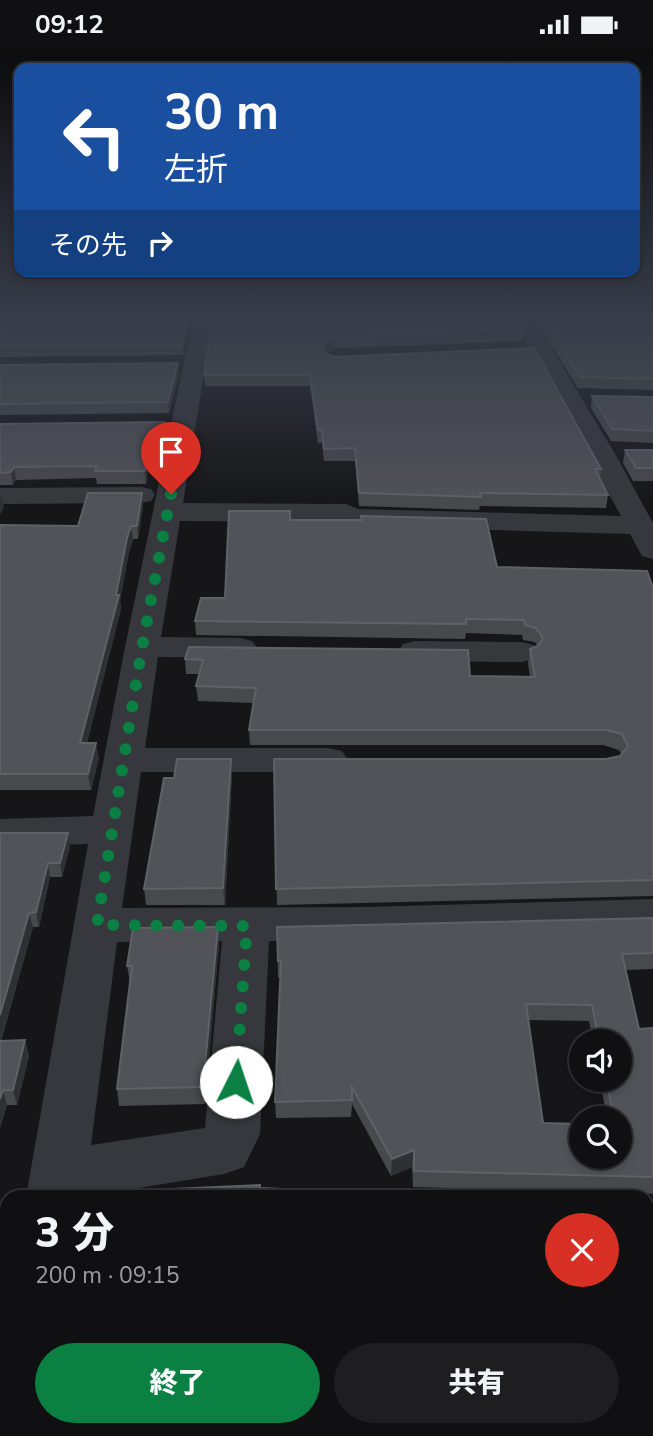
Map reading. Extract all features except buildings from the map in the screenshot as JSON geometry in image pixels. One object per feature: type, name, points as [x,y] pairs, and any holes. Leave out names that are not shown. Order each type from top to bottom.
[{"type":"street","points":[[179,378],[172,423],[169,503],[142,647],[57,1186],[224,1150],[232,1134],[247,926]]},
{"type":"street","points":[[0,496],[169,503],[346,513],[350,517],[647,531],[614,452],[571,398],[559,378]]},
{"type":"street","points":[[571,398],[598,399]]},
{"type":"street","points":[[142,647],[278,649]]},
{"type":"street","points":[[386,650],[522,652]]},
{"type":"street","points":[[124,760],[357,760]]},
{"type":"street","points":[[0,833],[114,829]]},
{"type":"street","points":[[97,925],[247,926],[653,915]]},
{"type":"route","points":[[171,494],[141,653],[97,925],[247,926],[236,1082]]}]
